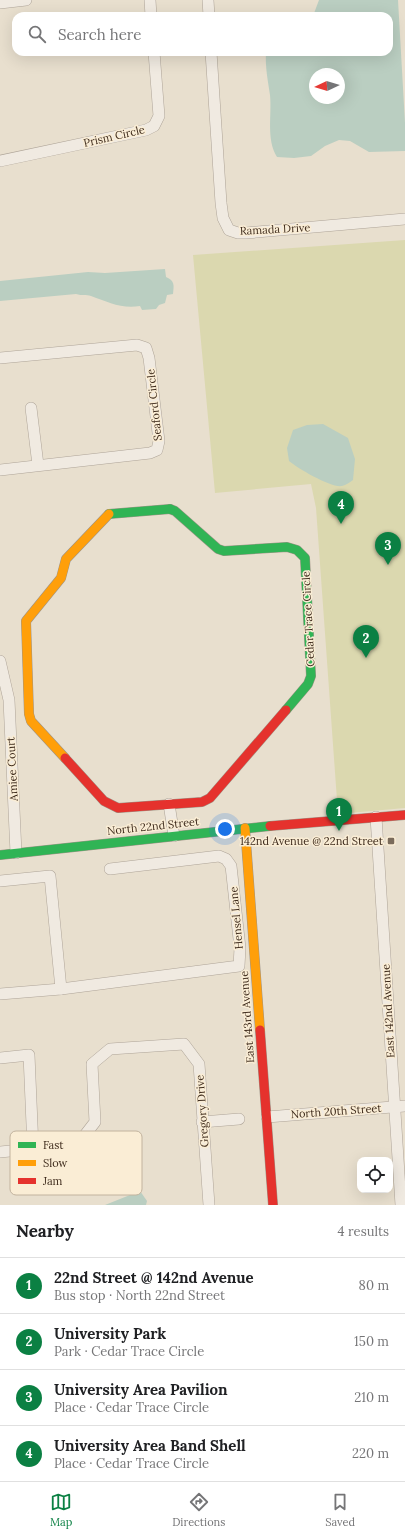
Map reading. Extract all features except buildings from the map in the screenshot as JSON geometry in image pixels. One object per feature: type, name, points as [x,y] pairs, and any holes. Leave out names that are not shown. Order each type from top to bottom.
[{"type":"street","points":[[0,3],[26,0]]},
{"type":"street","points":[[150,0],[151,12]]},
{"type":"street","points":[[208,0],[209,12]]},
{"type":"street","name":"Prism Circle","points":[[0,161],[146,130],[154,126],[159,116],[154,56]]},
{"type":"street","name":"Ramada Drive","points":[[211,56],[221,203],[223,218],[229,230],[238,233],[246,233],[405,219]]},
{"type":"street","name":"Seaford Circle","points":[[0,358],[137,345],[146,348],[149,358],[159,441],[157,450],[150,453],[0,470]]},
{"type":"street","points":[[31,408],[38,465]]},
{"type":"street","name":"Cedar Trace Circle","points":[[170,509],[175,511],[218,549],[224,551],[287,547],[297,550],[305,558],[312,669],[308,684],[210,798],[202,802],[169,804],[118,808],[111,806],[104,801],[31,721],[29,714],[26,621],[61,578],[66,559],[108,514],[170,509]]},
{"type":"street","name":"Amiee Court","points":[[0,662],[9,700],[16,853]]},
{"type":"street","points":[[169,804],[174,836]]},
{"type":"street","name":"North 22nd Street","points":[[0,855],[244,828],[405,815]]},
{"type":"street","name":"East 142nd Avenue","points":[[376,817],[393,1107],[401,1205]]},
{"type":"street","name":"East 143rd Avenue","points":[[244,828],[273,1205]]},
{"type":"street","name":"Hensel Lane","points":[[110,869],[219,856],[226,858],[232,866],[240,948],[239,966]]},
{"type":"street","points":[[0,881],[50,876],[62,989]]},
{"type":"street","points":[[0,994],[62,989],[255,964]]},
{"type":"street","name":"Gregory Drive","points":[[88,1131],[95,1122],[92,1064],[110,1049],[184,1044],[199,1064],[209,1205]]},
{"type":"street","points":[[0,1058],[29,1055],[32,1131]]},
{"type":"street","name":"North 20th Street","points":[[267,1116],[405,1106]]},
{"type":"street","points":[[202,1122],[239,1119]]},
{"type":"street","name":"Gregory Drive","points":[[0,1152],[10,1151]]},
{"type":"shaded area","points":[[319,0],[398,0],[405,123],[405,151],[369,152],[350,141],[339,140],[325,146],[311,156],[294,158],[277,157],[270,135],[270,95],[266,69],[266,56],[393,56],[393,12],[314,12]]},
{"type":"shaded area","points":[[405,240],[405,808],[338,814],[316,508],[311,484],[215,493],[193,255]]},
{"type":"shaded area","points":[[165,269],[166,277],[171,280],[173,284],[173,294],[167,295],[165,303],[159,305],[156,309],[142,310],[140,306],[121,306],[89,295],[76,294],[0,301],[0,281],[88,272],[105,273]]},
{"type":"shaded area","points":[[323,424],[348,438],[355,459],[353,480],[343,486],[337,486],[323,481],[300,469],[289,461],[287,448],[293,430],[307,425]]},
{"type":"shaded area","points":[[142,1194],[147,1201],[146,1205],[105,1205],[130,1195]]},
{"type":"traffic: fast","points":[[170,509],[175,511],[218,549],[224,551],[287,547],[297,550],[305,558],[311,676],[308,684],[286,710]]},
{"type":"traffic: fast","points":[[109,514],[170,509]]},
{"type":"traffic: fast","points":[[0,855],[270,826]]},
{"type":"traffic: slow","points":[[65,758],[31,721],[29,714],[26,621],[61,578],[66,559],[109,514]]},
{"type":"traffic: slow","points":[[245,828],[260,1030]]},
{"type":"traffic: jam","points":[[65,758],[104,801],[118,808],[202,802],[210,798],[286,710]]},
{"type":"traffic: jam","points":[[270,826],[405,815]]},
{"type":"traffic: jam","points":[[260,1030],[273,1205]]},
{"type":"place","name":"University Area Band Shell","points":[[341,524]]},
{"type":"place","name":"University Area Pavilion","points":[[388,565]]},
{"type":"place","name":"University Park","points":[[366,658]]},
{"type":"place","name":"22nd Street @ 142nd Avenue","points":[[339,831]]},
{"type":"place","name":"142nd Avenue @ 22nd Street","points":[[391,841]]}]
